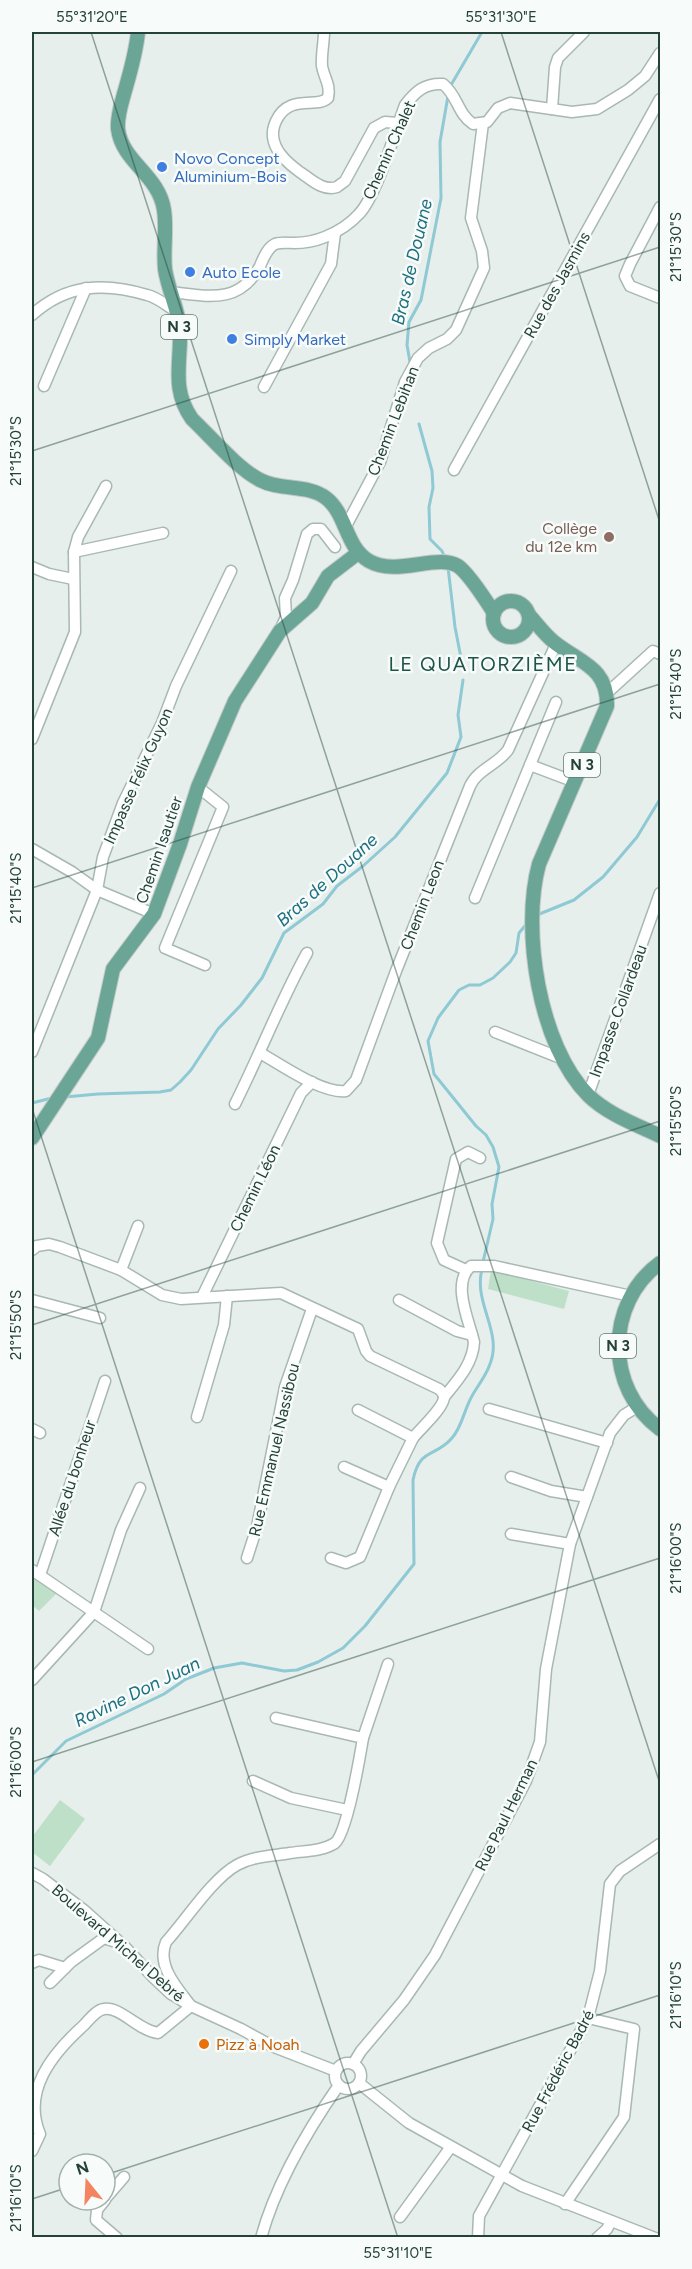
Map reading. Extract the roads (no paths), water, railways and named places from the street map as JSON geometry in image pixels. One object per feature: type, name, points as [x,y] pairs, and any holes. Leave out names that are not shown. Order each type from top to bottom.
[{"type":"main road","name":"N 3","points":[[138,32],[137,47],[118,118],[118,130],[121,142],[129,155],[152,180],[160,193],[166,228],[164,257],[166,273],[180,330],[179,391],[183,405],[192,419],[249,472],[261,480],[274,485],[314,492],[328,499],[346,526],[358,553]]},
{"type":"main road","points":[[358,553],[366,560],[384,567],[448,562],[459,566],[475,586],[498,608]]},
{"type":"main road","name":"Chemin Isautier","points":[[32,1138],[98,1038],[113,969],[154,914],[198,787],[235,701],[280,631],[312,603],[328,576],[358,553]]},
{"type":"main road","points":[[529,615],[528,626],[520,634],[511,637],[501,634],[494,625],[498,608],[509,601],[519,603],[554,642],[596,671],[607,693]]},
{"type":"main road","points":[[520,634],[554,642]]},
{"type":"main road","name":"N 3","points":[[607,693],[607,706],[539,864],[533,885],[532,932],[540,992],[554,1039],[563,1059],[588,1095],[602,1106],[660,1136]]},
{"type":"main road","name":"N 3","points":[[660,1263],[645,1274],[631,1296],[618,1338],[619,1360],[626,1385],[637,1407],[648,1421],[660,1430]]},
{"type":"street","points":[[324,32],[322,62],[328,81],[328,99],[323,103],[300,103],[280,114],[275,123],[273,135],[281,157],[289,166],[319,185],[337,187],[345,182],[374,128],[385,122],[398,123]]},
{"type":"street","points":[[552,109],[555,67],[558,58],[584,32]]},
{"type":"street","points":[[483,123],[498,108],[510,104],[590,112],[628,90],[645,76],[660,53]]},
{"type":"street","name":"Chemin Chalet","points":[[171,292],[210,296],[228,294],[244,286],[257,271],[269,249],[275,244],[310,242],[335,233],[360,213],[371,196],[405,105],[424,86],[434,83],[442,84],[453,92],[466,119],[473,124],[483,123]]},
{"type":"street","name":"Rue des Jasmins","points":[[453,470],[660,99]]},
{"type":"street","name":"Chemin Lebihan","points":[[346,526],[380,462],[405,382],[418,358],[429,348],[447,339],[456,330],[484,267],[482,251],[471,218],[483,123]]},
{"type":"street","points":[[659,214],[625,276],[630,286],[660,298]]},
{"type":"street","points":[[264,387],[332,264],[335,233]]},
{"type":"street","points":[[34,310],[52,299],[99,286],[149,295],[176,311]]},
{"type":"street","points":[[44,386],[86,288]]},
{"type":"street","points":[[32,739],[75,632],[74,552],[78,537],[106,486]]},
{"type":"street","name":"Chemin Isautier","points":[[280,631],[286,618],[285,598],[307,534],[313,529],[321,529],[335,547]]},
{"type":"street","points":[[74,552],[164,533]]},
{"type":"street","points":[[32,567],[49,574],[74,579]]},
{"type":"street","name":"Impasse Félix Guyon","points":[[32,1052],[97,890],[103,857],[123,803],[231,571]]},
{"type":"street","name":"Chemin Leon","points":[[260,1053],[312,1082],[336,1092],[346,1091],[356,1080],[396,970],[470,786],[475,776],[502,758],[507,750],[554,642]]},
{"type":"street","points":[[607,693],[653,651],[660,654]]},
{"type":"street","points":[[475,898],[556,702]]},
{"type":"street","points":[[530,765],[575,782]]},
{"type":"street","points":[[198,787],[223,807],[165,948],[205,965]]},
{"type":"street","points":[[32,849],[72,872],[97,890],[154,914]]},
{"type":"street","name":"Impasse Collardeau","points":[[588,1095],[660,893]]},
{"type":"street","points":[[236,1104],[282,999],[307,953]]},
{"type":"street","points":[[495,1032],[563,1059]]},
{"type":"street","name":"Chemin Léon","points":[[202,1297],[301,1094],[312,1082]]},
{"type":"street","points":[[465,1270],[444,1260],[437,1243],[456,1159],[459,1155],[468,1152],[480,1158]]},
{"type":"street","points":[[122,1270],[138,1226]]},
{"type":"street","points":[[32,1250],[37,1246],[49,1244],[122,1270],[162,1295],[181,1299],[281,1293],[358,1329],[370,1356],[439,1389],[444,1397]]},
{"type":"street","points":[[331,1558],[346,1563],[360,1557],[389,1486],[413,1438],[437,1411],[470,1360],[474,1350],[461,1290],[465,1270],[471,1266],[494,1266],[631,1296]]},
{"type":"street","points":[[196,1417],[224,1325],[227,1296]]},
{"type":"street","points":[[32,1300],[100,1318]]},
{"type":"street","points":[[399,1300],[457,1331],[472,1335]]},
{"type":"street","name":"Rue Emmanuel Nassibou","points":[[247,1558],[257,1527],[285,1388],[312,1309]]},
{"type":"street","name":"Allée du bonheur","points":[[105,1381],[36,1572],[148,1649]]},
{"type":"street","name":"Rue Paul Herman","points":[[353,2064],[361,2051],[404,2000],[435,1955],[526,1781],[540,1742],[546,1669],[570,1544],[610,1433],[624,1416],[637,1407]]},
{"type":"street","points":[[489,1409],[607,1443]]},
{"type":"street","points":[[358,1410],[413,1438]]},
{"type":"street","points":[[344,1467],[389,1486]]},
{"type":"street","points":[[511,1477],[551,1491],[587,1497]]},
{"type":"street","points":[[32,1680],[94,1612],[121,1530],[140,1488]]},
{"type":"street","points":[[511,1534],[570,1544]]},
{"type":"street","points":[[32,2151],[40,2134],[35,2121],[33,2104],[39,2080],[66,2042],[97,2012],[105,2008],[115,2010],[147,2032],[158,2033],[191,2006],[167,1971],[162,1950],[166,1942],[214,1885],[236,1866],[251,1859],[323,1848],[336,1842],[342,1832],[363,1738],[388,1664]]},
{"type":"street","points":[[276,1718],[363,1738]]},
{"type":"street","points":[[254,1781],[291,1798],[347,1810]]},
{"type":"street","name":"Rue Frédéric Badré","points":[[478,2238],[478,2216],[588,2018],[600,1971],[610,1884],[620,1871],[660,1844]]},
{"type":"street","name":"Boulevard Michel Debré","points":[[32,1873],[85,1911],[124,1946],[171,1994],[274,2047],[336,2071]]},
{"type":"street","points":[[50,1983],[65,1968],[104,1938],[124,1946]]},
{"type":"street","points":[[32,1964],[39,1960],[65,1968]]},
{"type":"street","points":[[565,2204],[624,2117],[634,2029],[588,2018]]},
{"type":"street","points":[[343,2064],[353,2064],[360,2072],[359,2083],[349,2089],[339,2085],[335,2078],[336,2071],[343,2064]]},
{"type":"street","points":[[359,2083],[409,2123],[450,2148],[522,2186],[656,2238]]},
{"type":"street","points":[[261,2238],[267,2216],[303,2142],[339,2085]]},
{"type":"street","points":[[400,2217],[450,2148]]},
{"type":"street","points":[[117,2185],[123,2177]]},
{"type":"street","points":[[97,2212],[96,2220],[117,2238]]},
{"type":"street","points":[[597,2238],[607,2229],[611,2221]]},
{"type":"waterway","name":"Bras de Douane","points":[[451,85],[482,32]]},
{"type":"waterway","name":"Bras de Douane","points":[[410,362],[407,345],[409,322],[421,300],[441,198],[440,142],[448,96]]},
{"type":"waterway","name":"Bras de Douane","points":[[419,424],[432,471],[433,488],[429,507],[430,539],[442,551],[445,558]]},
{"type":"waterway","name":"Bras de Douane","points":[[448,567],[461,658]]},
{"type":"waterway","name":"Bras de Douane","points":[[65,1097],[160,1092],[171,1090],[180,1082],[191,1070],[218,1029],[262,978],[284,933],[323,904],[337,886],[395,837],[447,773],[461,737],[458,715],[463,680]]},
{"type":"waterway","name":"Ravine Don Juan","points":[[537,915],[574,900],[603,877],[637,837],[660,799]]},
{"type":"waterway","name":"Ravine Don Juan","points":[[483,1262],[493,1219],[492,1204],[499,1167],[493,1147],[486,1135],[434,1074],[428,1041],[438,1018],[459,990],[469,985],[480,985],[493,978],[510,962],[516,953],[519,933],[529,921]]},
{"type":"waterway","name":"Bras de Douane","points":[[32,1103],[52,1098]]},
{"type":"waterway","name":"Ravine Don Juan","points":[[32,1775],[66,1741],[164,1694],[186,1679],[214,1668],[242,1663],[284,1671],[297,1670],[318,1662],[343,1648],[365,1626],[414,1564],[413,1480],[416,1470],[424,1457],[446,1444],[455,1434],[469,1401],[490,1364],[493,1340],[481,1294],[482,1269]]},
{"type":"place","name":"Novo Concept Aluminium-Bois","points":[[162,167]]},
{"type":"place","name":"Auto Ecole","points":[[190,272]]},
{"type":"place","name":"Simply Market","points":[[232,339]]},
{"type":"place","name":"Collège du 12e km","points":[[609,537]]},
{"type":"place","name":"Pizz à Noah","points":[[204,2044]]},
{"type":"district","name":"LE QUATORZIÈME","points":[[483,664]]}]
